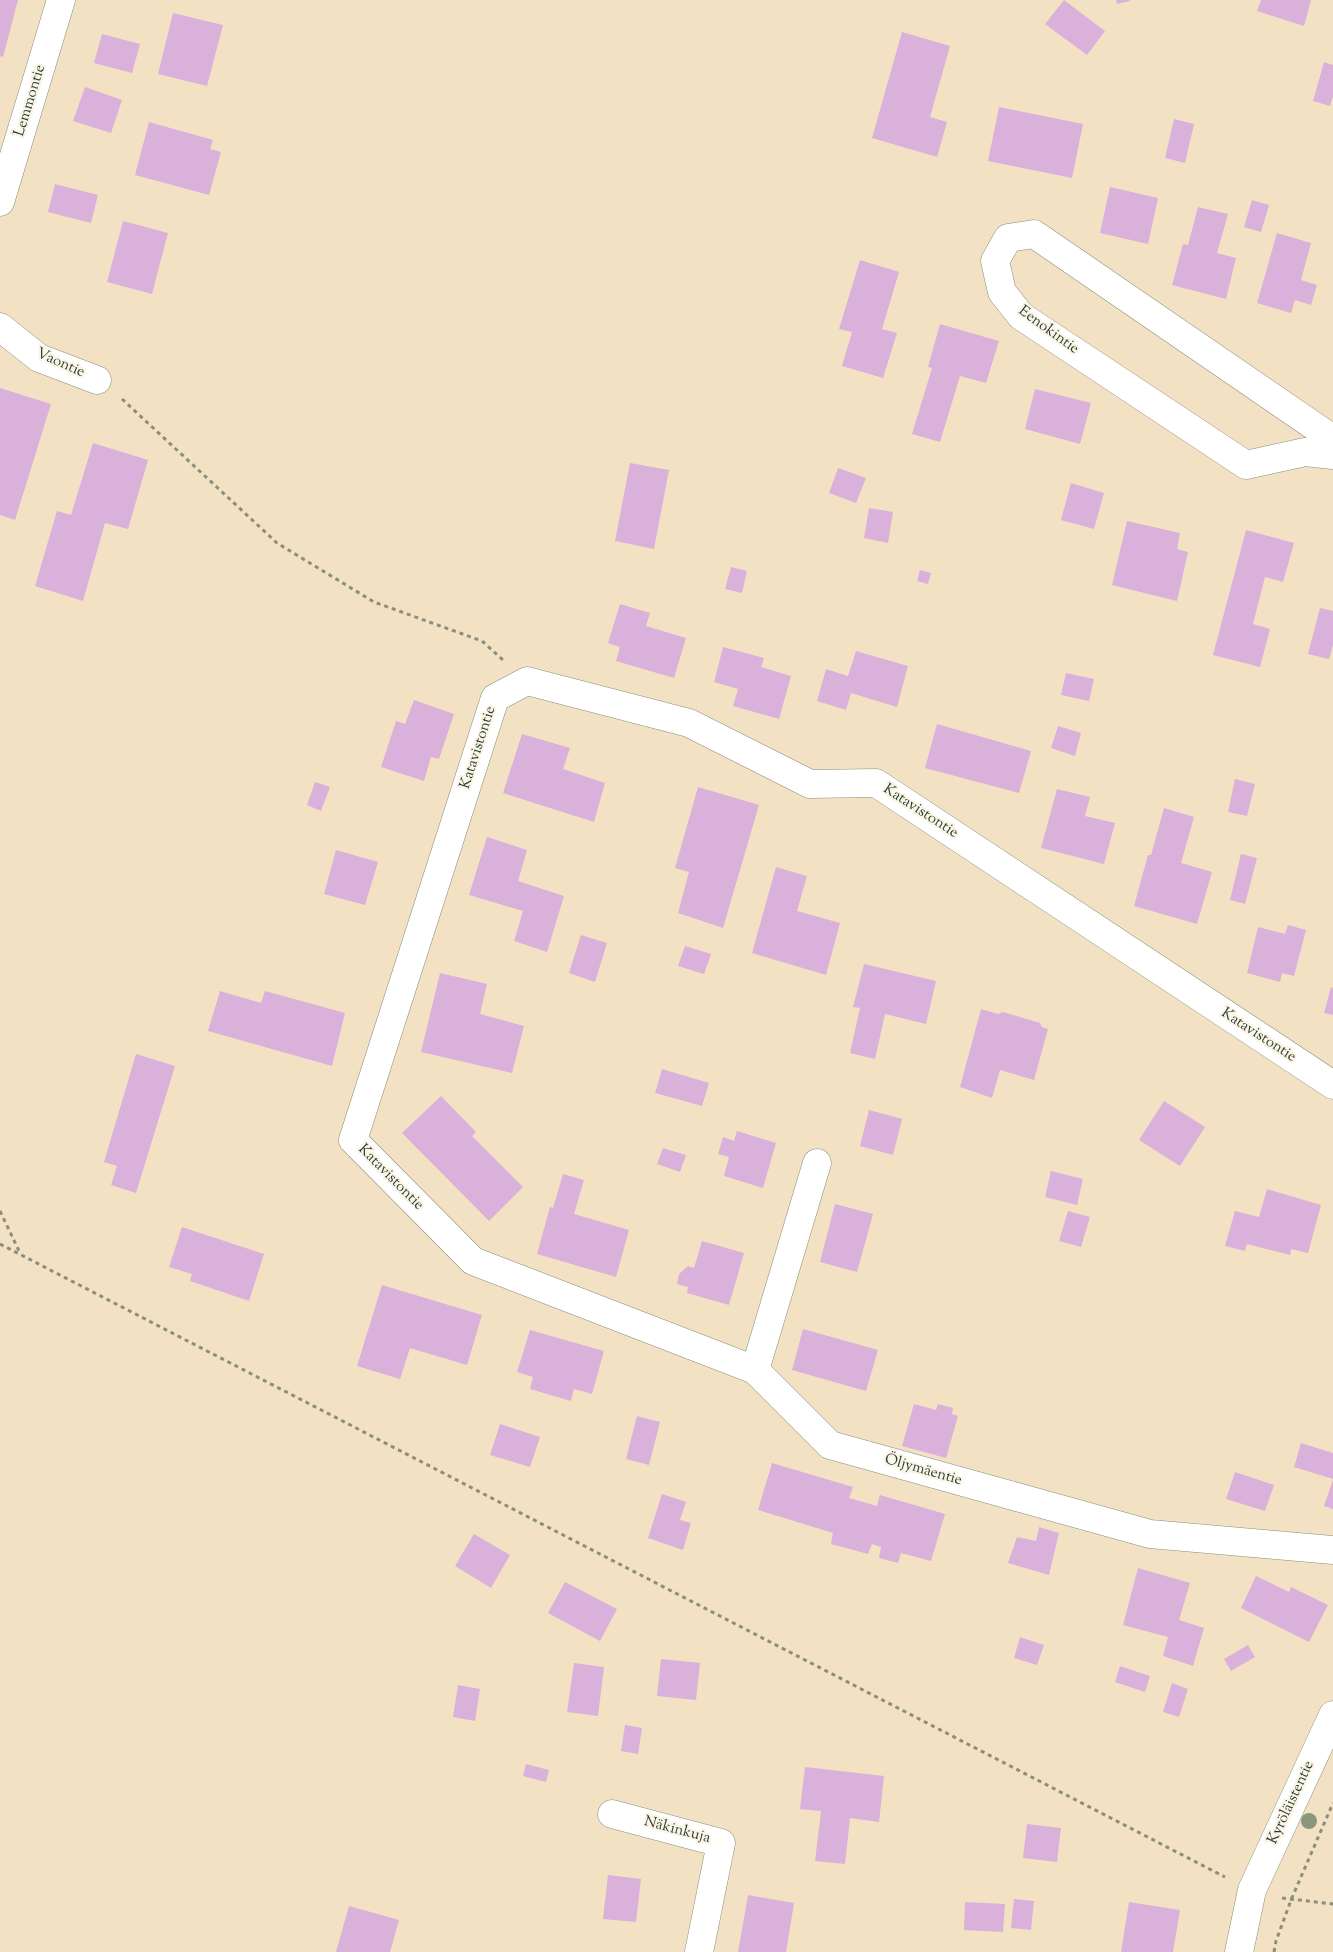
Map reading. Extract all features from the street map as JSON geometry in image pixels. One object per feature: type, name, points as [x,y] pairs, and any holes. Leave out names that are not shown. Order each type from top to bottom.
[{"type":"street","name":"Lemmontie","points":[[0,202],[61,0]]},
{"type":"street","name":"Eenokintie","points":[[1333,439],[1034,234],[1008,238],[995,261],[1002,292],[1021,316],[1246,465],[1305,452],[1333,455]]},
{"type":"street","name":"Vaontie","points":[[0,327],[39,358],[97,380]]},
{"type":"street","name":"Katavistontie","points":[[755,1370],[473,1261],[353,1140],[495,698],[527,681],[689,723],[810,784],[876,783],[1333,1085]]},
{"type":"street","points":[[755,1370],[817,1163]]},
{"type":"street","name":"Öljymäentie","points":[[755,1370],[830,1445],[1150,1534],[1333,1550]]},
{"type":"street","name":"Kyröläistentie","points":[[1239,1952],[1252,1890],[1333,1715]]},
{"type":"street","name":"Näkinkuja","points":[[612,1814],[720,1843],[699,1952]]},
{"type":"path","points":[[97,380],[130,406],[277,543],[374,602],[482,641],[527,681]]},
{"type":"path","points":[[0,1210],[20,1254]]},
{"type":"path","points":[[0,1244],[1252,1890],[1291,1900],[1333,1904]]},
{"type":"path","points":[[1274,1952],[1276,1941],[1291,1900],[1333,1803]]},
{"type":"building","points":[[0,0],[18,0],[3,57],[0,56]]},
{"type":"building","points":[[1064,0],[1105,31],[1087,55],[1045,24]]},
{"type":"building","points":[[1116,0],[1130,0],[1130,1],[1117,4]]},
{"type":"building","points":[[1261,0],[1311,0],[1304,26],[1257,11]]},
{"type":"building","points":[[173,13],[223,25],[207,86],[158,74]]},
{"type":"building","points":[[902,32],[950,46],[930,117],[947,122],[937,157],[872,138]]},
{"type":"building","points":[[102,34],[140,44],[132,73],[94,63]]},
{"type":"building","points":[[1324,62],[1333,65],[1333,96],[1330,106],[1313,101]]},
{"type":"building","points":[[85,87],[122,100],[111,133],[73,121]]},
{"type":"building","points":[[999,107],[1083,124],[1072,178],[988,161]]},
{"type":"building","points":[[1174,119],[1194,124],[1185,163],[1165,158]]},
{"type":"building","points":[[149,122],[213,140],[210,149],[221,152],[209,195],[135,175]]},
{"type":"building","points":[[55,184],[98,195],[91,223],[48,212]]},
{"type":"building","points":[[1110,187],[1158,198],[1148,244],[1100,233]]},
{"type":"building","points":[[1252,200],[1269,205],[1261,232],[1244,227]]},
{"type":"building","points":[[1198,207],[1228,214],[1217,253],[1236,258],[1226,299],[1172,285],[1183,244],[1188,245]]},
{"type":"building","points":[[123,221],[168,233],[152,294],[107,282]]},
{"type":"building","points":[[1277,233],[1311,243],[1301,280],[1317,285],[1311,305],[1295,300],[1291,313],[1257,303]]},
{"type":"building","points":[[860,260],[899,272],[882,329],[897,333],[883,378],[842,366],[852,332],[839,329]]},
{"type":"building","points":[[940,324],[999,341],[986,383],[960,376],[940,442],[912,434],[932,368],[928,367]]},
{"type":"building","points":[[0,388],[51,404],[15,520],[0,515]]},
{"type":"building","points":[[1035,389],[1091,403],[1080,444],[1025,429]]},
{"type":"building","points":[[93,443],[148,460],[128,529],[105,523],[83,601],[35,586],[57,511],[71,515]]},
{"type":"building","points":[[630,463],[669,470],[654,549],[615,541]]},
{"type":"building","points":[[838,468],[866,478],[856,503],[829,493]]},
{"type":"building","points":[[1071,483],[1104,493],[1094,529],[1061,520]]},
{"type":"building","points":[[869,508],[893,512],[888,543],[864,538]]},
{"type":"building","points":[[1127,521],[1180,533],[1177,549],[1188,552],[1177,601],[1112,585]]},
{"type":"building","points":[[1246,530],[1294,543],[1283,582],[1265,577],[1253,624],[1270,629],[1260,667],[1213,655]]},
{"type":"building","points":[[731,567],[747,571],[742,593],[725,589]]},
{"type":"building","points":[[920,570],[931,573],[928,584],[917,581]]},
{"type":"building","points":[[620,604],[650,613],[646,626],[686,638],[674,678],[616,661],[620,647],[608,643]]},
{"type":"building","points":[[1320,608],[1333,611],[1333,645],[1329,659],[1308,654]]},
{"type":"building","points":[[723,647],[764,658],[761,667],[791,676],[779,719],[733,706],[738,689],[714,682]]},
{"type":"building","points":[[856,651],[908,666],[897,707],[851,693],[846,710],[817,701],[826,669],[848,676]]},
{"type":"building","points":[[1066,673],[1094,679],[1089,701],[1061,695]]},
{"type":"building","points":[[414,700],[454,714],[439,759],[431,757],[424,781],[381,767],[396,721],[405,724]]},
{"type":"building","points":[[937,724],[1031,751],[1019,793],[925,768]]},
{"type":"building","points":[[1058,726],[1081,733],[1075,756],[1051,748]]},
{"type":"building","points":[[522,734],[570,748],[563,769],[605,783],[594,822],[503,793]]},
{"type":"building","points":[[1235,779],[1255,784],[1247,816],[1228,812]]},
{"type":"building","points":[[315,782],[330,787],[321,811],[307,805]]},
{"type":"building","points":[[698,787],[759,805],[723,928],[678,913],[689,872],[675,868]]},
{"type":"building","points":[[1057,789],[1090,797],[1085,816],[1115,823],[1104,864],[1041,848]]},
{"type":"building","points":[[1164,808],[1194,817],[1181,863],[1212,872],[1197,924],[1134,906],[1148,855],[1151,855]]},
{"type":"building","points":[[487,837],[527,850],[518,881],[564,896],[547,952],[514,941],[523,911],[469,895]]},
{"type":"building","points":[[336,850],[378,862],[365,905],[324,894]]},
{"type":"building","points":[[1241,854],[1257,858],[1245,904],[1230,900]]},
{"type":"building","points":[[776,867],[807,876],[797,911],[840,923],[826,975],[752,953]]},
{"type":"building","points":[[1288,925],[1306,930],[1294,976],[1282,973],[1280,982],[1247,973],[1258,927],[1285,934]]},
{"type":"building","points":[[581,935],[607,943],[595,982],[569,973]]},
{"type":"building","points":[[685,946],[711,954],[704,974],[678,966]]},
{"type":"building","points":[[864,964],[936,981],[926,1024],[885,1014],[875,1059],[850,1053],[860,1008],[853,1007]]},
{"type":"building","points":[[440,973],[487,984],[480,1014],[524,1026],[512,1073],[421,1052]]},
{"type":"building","points":[[1331,987],[1333,988],[1333,1015],[1324,1013]]},
{"type":"building","points":[[220,991],[261,1003],[265,991],[345,1013],[332,1066],[208,1031]]},
{"type":"building","points":[[981,1009],[998,1014],[1003,1012],[1040,1023],[1042,1027],[1048,1029],[1034,1080],[1000,1070],[992,1098],[960,1087]]},
{"type":"building","points":[[136,1054],[175,1066],[136,1193],[111,1185],[117,1166],[104,1162]]},
{"type":"building","points":[[662,1069],[709,1083],[702,1106],[655,1093]]},
{"type":"building","points":[[441,1096],[476,1132],[472,1136],[523,1187],[489,1221],[402,1133]]},
{"type":"building","points":[[1164,1101],[1205,1127],[1180,1166],[1139,1140]]},
{"type":"building","points":[[869,1110],[902,1119],[893,1155],[860,1146]]},
{"type":"building","points":[[737,1131],[776,1143],[763,1188],[724,1176],[729,1157],[718,1154],[723,1137],[734,1141]]},
{"type":"building","points":[[663,1148],[686,1155],[680,1172],[657,1164]]},
{"type":"building","points":[[1051,1171],[1083,1179],[1077,1205],[1045,1197]]},
{"type":"building","points":[[563,1174],[584,1180],[574,1214],[629,1230],[616,1277],[537,1254],[550,1207],[553,1208]]},
{"type":"building","points":[[1267,1189],[1321,1205],[1308,1253],[1291,1249],[1290,1255],[1247,1244],[1245,1251],[1225,1246],[1235,1211],[1259,1217]]},
{"type":"building","points":[[835,1204],[873,1214],[857,1272],[820,1262]]},
{"type":"building","points":[[1068,1211],[1090,1217],[1081,1247],[1059,1241]]},
{"type":"building","points":[[182,1227],[264,1254],[249,1301],[190,1281],[192,1274],[169,1267]]},
{"type":"building","points":[[702,1241],[744,1253],[729,1305],[687,1293],[688,1287],[677,1284],[679,1274],[688,1266],[694,1268]]},
{"type":"building","points":[[382,1285],[482,1315],[467,1365],[410,1348],[400,1379],[357,1366]]},
{"type":"building","points":[[803,1329],[878,1350],[866,1391],[792,1370]]},
{"type":"building","points":[[530,1330],[604,1351],[592,1394],[574,1389],[571,1401],[530,1389],[533,1377],[517,1372]]},
{"type":"building","points":[[914,1404],[936,1410],[938,1404],[953,1408],[952,1414],[958,1416],[946,1458],[902,1446]]},
{"type":"building","points":[[637,1416],[660,1422],[649,1465],[626,1459]]},
{"type":"building","points":[[500,1424],[540,1437],[530,1467],[490,1455]]},
{"type":"building","points":[[1301,1443],[1333,1453],[1333,1479],[1294,1467]]},
{"type":"building","points":[[772,1463],[853,1487],[849,1498],[877,1506],[880,1495],[945,1514],[931,1561],[901,1553],[898,1563],[879,1558],[881,1547],[872,1544],[868,1554],[831,1544],[833,1533],[758,1510]]},
{"type":"building","points":[[1235,1472],[1274,1485],[1265,1511],[1226,1499]]},
{"type":"building","points":[[1333,1480],[1333,1509],[1324,1506]]},
{"type":"building","points":[[662,1494],[686,1502],[680,1520],[691,1523],[683,1550],[648,1538]]},
{"type":"building","points":[[1039,1527],[1059,1533],[1049,1575],[1008,1563],[1017,1537],[1036,1541]]},
{"type":"building","points":[[474,1534],[510,1555],[491,1588],[455,1566]]},
{"type":"building","points":[[1138,1568],[1190,1583],[1179,1620],[1204,1628],[1193,1666],[1163,1656],[1168,1637],[1123,1625]]},
{"type":"building","points":[[1256,1576],[1289,1592],[1291,1587],[1328,1605],[1309,1642],[1241,1608]]},
{"type":"building","points":[[565,1582],[617,1609],[600,1641],[548,1613]]},
{"type":"building","points":[[1020,1637],[1044,1645],[1037,1665],[1014,1658]]},
{"type":"building","points":[[1248,1645],[1255,1657],[1231,1671],[1224,1659]]},
{"type":"building","points":[[661,1659],[700,1663],[696,1700],[657,1696]]},
{"type":"building","points":[[574,1663],[604,1667],[598,1716],[567,1712]]},
{"type":"building","points":[[1120,1666],[1150,1676],[1145,1692],[1115,1682]]},
{"type":"building","points":[[1172,1683],[1188,1689],[1179,1717],[1163,1712]]},
{"type":"building","points":[[458,1685],[480,1689],[475,1721],[453,1717]]},
{"type":"building","points":[[625,1725],[642,1728],[638,1754],[621,1751]]},
{"type":"building","points":[[526,1764],[549,1770],[546,1782],[523,1776]]},
{"type":"building","points":[[805,1767],[884,1776],[879,1822],[850,1818],[845,1864],[815,1861],[821,1811],[800,1809]]},
{"type":"building","points":[[1027,1824],[1061,1828],[1057,1862],[1023,1858]]},
{"type":"building","points":[[608,1875],[641,1879],[636,1922],[603,1919]]},
{"type":"building","points":[[748,1895],[794,1903],[786,1952],[738,1952]]},
{"type":"building","points":[[1014,1899],[1034,1901],[1031,1930],[1011,1928]]},
{"type":"building","points":[[965,1902],[1005,1904],[1003,1932],[964,1930]]},
{"type":"building","points":[[1129,1902],[1180,1910],[1173,1952],[1121,1952]]},
{"type":"building","points":[[349,1906],[399,1920],[390,1952],[336,1952]]}]
